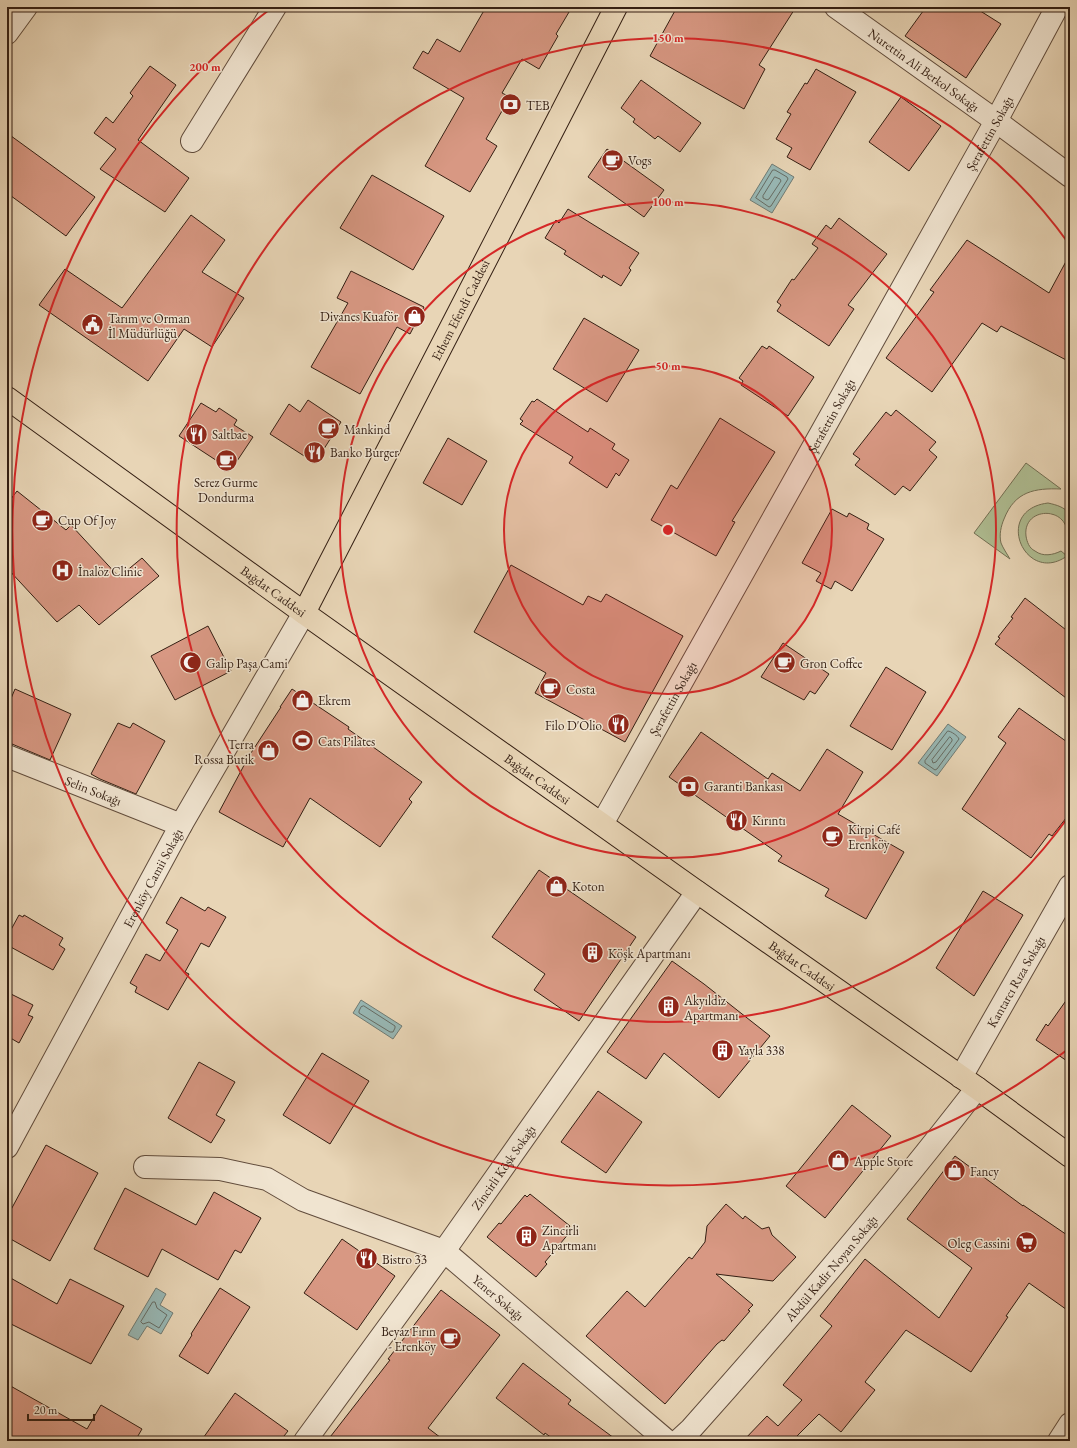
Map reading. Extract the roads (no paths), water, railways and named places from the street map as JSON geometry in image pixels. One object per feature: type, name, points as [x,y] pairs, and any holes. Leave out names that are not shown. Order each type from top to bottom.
[{"type":"main road","name":"Ethem Efendi Caddesi","points":[[304,612],[616,7]]},
{"type":"main road","name":"Bağdat Caddesi","points":[[7,398],[304,612],[1070,1156]]},
{"type":"street","points":[[7,33],[26,7]]},
{"type":"street","points":[[192,141],[275,7]]},
{"type":"street","name":"Nurettin Ali Berkol Sokağı","points":[[836,7],[996,121],[1070,176]]},
{"type":"street","name":"Şerafettin Sokağı","points":[[602,824],[996,121],[1057,7]]},
{"type":"street","name":"Erenköy Camii Sokağı","points":[[7,1147],[181,824],[304,612]]},
{"type":"street","name":"Selin Sokağı","points":[[7,756],[181,824]]},
{"type":"street","name":"Kantarcı Rıza Sokağı","points":[[969,1083],[1070,886]]},
{"type":"street","name":"Zincirli Köşk Sokağı","points":[[305,1441],[444,1251],[697,892]]},
{"type":"street","name":"Abdül Kadir Noyan Sokağı","points":[[678,1441],[691,1429],[771,1340],[876,1215],[969,1083]]},
{"type":"street","name":"Yener Sokağı","points":[[145,1167],[220,1169],[267,1179],[303,1200],[444,1251],[667,1441]]},
{"type":"street","points":[[1059,1441],[1070,1424]]},
{"type":"water","points":[[772,164],[794,177],[772,213],[750,200]]},
{"type":"water","points":[[948,724],[966,737],[937,776],[918,763]]},
{"type":"water","points":[[361,1000],[402,1026],[393,1039],[353,1013]]},
{"type":"water","points":[[156,1288],[166,1294],[160,1305],[173,1313],[161,1334],[147,1326],[138,1340],[128,1335]]},
{"type":"place","name":"TEB","points":[[510,105]]},
{"type":"place","name":"Vogs","points":[[613,160]]},
{"type":"place","name":"Divanes Kuaför","points":[[414,316]]},
{"type":"place","name":"Tarım ve Orman İl Müdürlüğü","points":[[92,325]]},
{"type":"place","name":"Mankind","points":[[329,429]]},
{"type":"place","name":"Saltbae","points":[[196,434]]},
{"type":"place","name":"Banko Burger","points":[[315,452]]},
{"type":"place","name":"Serez Gurme Dondurma","points":[[226,460]]},
{"type":"place","name":"Cup Of Joy","points":[[42,520]]},
{"type":"place","name":"İnalöz Clinic","points":[[63,571]]},
{"type":"place","name":"Galip Paşa Cami","points":[[191,663]]},
{"type":"place","name":"Gron Coffee","points":[[785,663]]},
{"type":"place","name":"Costa","points":[[550,689]]},
{"type":"place","name":"Ekrem","points":[[302,700]]},
{"type":"place","name":"Filo D'Olio","points":[[618,725]]},
{"type":"place","name":"Cats Pilates","points":[[302,741]]},
{"type":"place","name":"Terra Rossa Butik","points":[[269,751]]},
{"type":"place","name":"Garanti Bankası","points":[[688,786]]},
{"type":"place","name":"Kırıntı","points":[[736,820]]},
{"type":"place","name":"Kirpi Café Erenköy","points":[[832,836]]},
{"type":"place","name":"Koton","points":[[556,886]]},
{"type":"place","name":"Köşk Apartmanı","points":[[592,953]]},
{"type":"place","name":"Akyıldız Apartmanı","points":[[668,1007]]},
{"type":"place","name":"Yayla 338","points":[[723,1050]]},
{"type":"place","name":"Apple Store","points":[[839,1161]]},
{"type":"place","name":"Fancy","points":[[955,1171]]},
{"type":"place","name":"Zincirli Apartmanı","points":[[526,1237]]},
{"type":"place","name":"Oleg Cassini","points":[[1026,1243]]},
{"type":"place","name":"Bistro 33","points":[[367,1259]]},
{"type":"place","name":"Beyaz Fırın - Erenköy","points":[[451,1338]]}]
